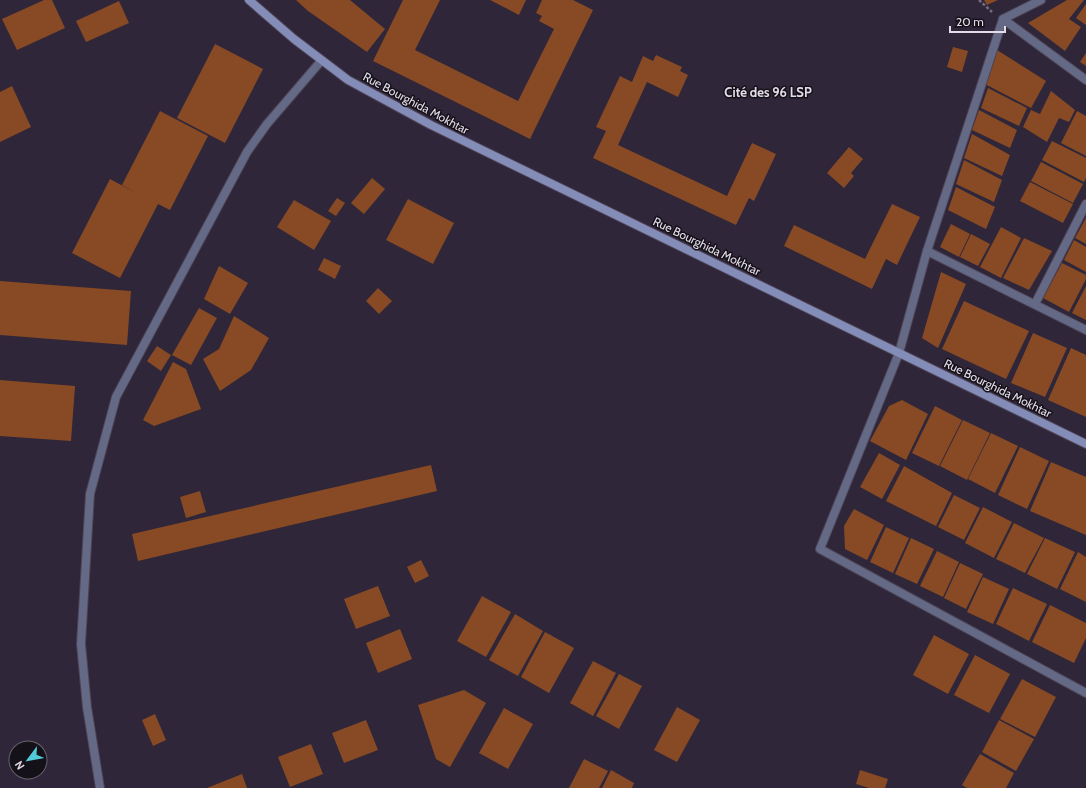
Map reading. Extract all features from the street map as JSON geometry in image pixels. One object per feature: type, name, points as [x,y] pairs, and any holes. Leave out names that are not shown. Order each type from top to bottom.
[{"type":"main road","name":"Rue Bourghida Mokhtar","points":[[249,0],[321,60],[348,80],[431,125],[1086,444]]},
{"type":"street","points":[[1041,0],[1003,19],[927,251],[899,353],[820,549],[1086,693]]},
{"type":"street","points":[[1003,19],[1086,80]]},
{"type":"street","points":[[100,788],[87,707],[81,644],[90,494],[116,397],[247,152],[267,124],[321,60]]},
{"type":"street","points":[[1035,304],[1086,204]]},
{"type":"street","points":[[927,251],[1086,330]]},
{"type":"path","points":[[979,0],[992,12],[1003,19]]},
{"type":"building","points":[[44,0],[52,0],[65,28],[17,50],[2,19]]},
{"type":"building","points":[[296,0],[350,0],[385,29],[367,52],[308,11]]},
{"type":"building","points":[[403,0],[440,0],[415,50],[518,101],[554,29],[539,21],[542,16],[536,13],[542,0],[573,0],[593,10],[530,139],[373,61]]},
{"type":"building","points":[[490,0],[526,0],[519,15]]},
{"type":"building","points":[[984,0],[998,0],[987,5]]},
{"type":"building","points":[[1067,0],[1084,0],[1069,19],[1081,27],[1065,51],[1028,23]]},
{"type":"building","points":[[119,1],[129,23],[86,42],[76,21]]},
{"type":"building","points":[[1086,4],[1086,25],[1076,18]]},
{"type":"building","points":[[215,44],[263,69],[225,143],[177,118]]},
{"type":"building","points":[[953,47],[968,51],[962,72],[947,67]]},
{"type":"building","points":[[997,50],[1046,81],[1031,108],[981,82]]},
{"type":"building","points":[[1086,53],[1086,66],[1080,62]]},
{"type":"building","points":[[656,55],[682,67],[680,71],[688,75],[678,97],[647,82],[618,145],[727,196],[752,143],[776,154],[754,201],[749,198],[736,225],[593,158],[606,131],[596,127],[620,76],[632,82],[643,56],[653,61]]},
{"type":"building","points":[[12,86],[31,127],[0,142],[0,92]]},
{"type":"building","points":[[988,88],[1027,108],[1019,126],[981,108]]},
{"type":"building","points":[[1051,91],[1075,110],[1069,122],[1059,118],[1047,142],[1023,127],[1031,110],[1040,114]]},
{"type":"building","points":[[979,110],[1017,130],[1010,148],[972,130]]},
{"type":"building","points":[[160,111],[208,136],[170,210],[158,204],[120,278],[72,253],[110,179],[138,194],[122,185]]},
{"type":"building","points":[[1077,111],[1086,116],[1086,156],[1061,143]]},
{"type":"building","points":[[972,134],[1010,155],[1002,176],[964,158]]},
{"type":"building","points":[[1052,141],[1086,158],[1086,178],[1084,182],[1042,160]]},
{"type":"building","points":[[849,147],[863,159],[851,173],[854,176],[844,188],[827,173]]},
{"type":"building","points":[[964,160],[1002,180],[994,202],[956,184]]},
{"type":"building","points":[[1041,162],[1083,184],[1073,203],[1031,181]]},
{"type":"building","points":[[372,178],[385,189],[364,214],[351,203]]},
{"type":"building","points":[[1030,182],[1073,204],[1063,223],[1020,201]]},
{"type":"building","points":[[956,187],[995,207],[986,229],[948,210]]},
{"type":"building","points":[[337,198],[345,203],[336,216],[328,211]]},
{"type":"building","points":[[408,199],[454,223],[433,264],[386,240]]},
{"type":"building","points":[[294,200],[331,221],[314,250],[277,227]]},
{"type":"building","points":[[892,204],[920,217],[897,265],[886,259],[872,289],[784,246],[794,225],[865,259]]},
{"type":"building","points":[[1086,218],[1086,244],[1075,238]]},
{"type":"building","points":[[951,224],[970,234],[959,257],[940,247]]},
{"type":"building","points":[[1001,227],[1021,238],[1001,278],[980,267]]},
{"type":"building","points":[[971,234],[990,244],[978,266],[960,257]]},
{"type":"building","points":[[1024,238],[1052,251],[1029,290],[1003,278]]},
{"type":"building","points":[[1074,240],[1086,247],[1086,272],[1064,260]]},
{"type":"building","points":[[324,258],[341,266],[335,279],[318,270]]},
{"type":"building","points":[[1062,263],[1086,275],[1086,279],[1069,312],[1043,298]]},
{"type":"building","points":[[219,266],[248,283],[230,314],[204,299]]},
{"type":"building","points":[[941,272],[966,284],[938,348],[922,338]]},
{"type":"building","points":[[0,281],[131,291],[127,345],[0,335]]},
{"type":"building","points":[[1086,286],[1086,320],[1072,313]]},
{"type":"building","points":[[378,288],[392,301],[379,314],[366,301]]},
{"type":"building","points":[[964,301],[1029,331],[1006,379],[942,349]]},
{"type":"building","points":[[199,308],[217,318],[191,365],[172,355]]},
{"type":"building","points":[[234,316],[269,338],[251,370],[220,391],[203,359],[219,349]]},
{"type":"building","points":[[1033,333],[1067,348],[1045,397],[1011,383]]},
{"type":"building","points":[[157,346],[171,355],[161,371],[147,361]]},
{"type":"building","points":[[1071,348],[1086,355],[1086,417],[1048,400]]},
{"type":"building","points":[[173,362],[186,369],[201,409],[154,426],[143,420]]},
{"type":"building","points":[[0,380],[75,386],[71,441],[0,436]]},
{"type":"building","points":[[902,400],[928,414],[906,460],[870,441],[889,406]]},
{"type":"building","points":[[935,406],[962,420],[939,466],[912,453]]},
{"type":"building","points":[[963,420],[990,433],[967,480],[940,466]]},
{"type":"building","points":[[991,433],[1018,446],[995,493],[968,479]]},
{"type":"building","points":[[1020,447],[1049,461],[1027,509],[998,495]]},
{"type":"building","points":[[879,453],[900,465],[882,499],[860,487]]},
{"type":"building","points":[[1051,462],[1086,477],[1086,535],[1030,511]]},
{"type":"building","points":[[431,465],[437,491],[138,561],[132,534]]},
{"type":"building","points":[[904,466],[952,493],[936,526],[886,501]]},
{"type":"building","points":[[200,491],[206,512],[186,518],[180,497]]},
{"type":"building","points":[[954,495],[980,508],[964,540],[938,527]]},
{"type":"building","points":[[983,507],[1012,522],[994,558],[965,543]]},
{"type":"building","points":[[854,509],[884,525],[867,560],[845,549],[844,526]]},
{"type":"building","points":[[1014,523],[1044,538],[1025,573],[996,559]]},
{"type":"building","points":[[886,527],[909,538],[893,573],[870,562]]},
{"type":"building","points":[[911,538],[934,549],[917,584],[895,574]]},
{"type":"building","points":[[1045,538],[1075,552],[1057,589],[1027,574]]},
{"type":"building","points":[[937,551],[959,562],[943,597],[920,586]]},
{"type":"building","points":[[1078,552],[1086,557],[1086,602],[1060,589]]},
{"type":"building","points":[[421,560],[429,576],[415,583],[407,567]]},
{"type":"building","points":[[960,563],[983,574],[966,609],[944,598]]},
{"type":"building","points":[[983,577],[1009,589],[993,624],[967,612]]},
{"type":"building","points":[[378,586],[390,616],[356,629],[344,599]]},
{"type":"building","points":[[1013,588],[1047,604],[1029,641],[996,624]]},
{"type":"building","points":[[482,596],[511,612],[486,657],[457,641]]},
{"type":"building","points":[[1050,605],[1086,623],[1086,638],[1074,663],[1032,642]]},
{"type":"building","points":[[515,614],[543,631],[518,676],[489,660]]},
{"type":"building","points":[[400,629],[412,659],[378,673],[366,643]]},
{"type":"building","points":[[545,632],[574,648],[549,693],[521,677]]},
{"type":"building","points":[[934,635],[969,654],[948,694],[913,675]]},
{"type":"building","points":[[975,655],[1010,674],[989,713],[954,695]]},
{"type":"building","points":[[593,661],[616,673],[593,716],[570,703]]},
{"type":"building","points":[[619,674],[642,686],[619,729],[596,716]]},
{"type":"building","points":[[1022,679],[1056,697],[1035,737],[1000,719]]},
{"type":"building","points":[[464,690],[486,703],[450,767],[436,759],[418,705]]},
{"type":"building","points":[[677,707],[700,720],[677,762],[654,750]]},
{"type":"building","points":[[504,708],[533,724],[508,769],[479,753]]},
{"type":"building","points":[[155,714],[166,740],[153,746],[142,720]]},
{"type":"building","points":[[366,720],[378,750],[344,763],[332,733]]},
{"type":"building","points":[[999,720],[1034,739],[1016,771],[982,752]]},
{"type":"building","points":[[311,744],[323,774],[290,787],[278,757]]},
{"type":"building","points":[[980,754],[1014,773],[1006,788],[967,788],[962,785]]},
{"type":"building","points":[[584,759],[608,771],[599,788],[569,788]]},
{"type":"building","points":[[611,770],[634,783],[632,788],[602,788]]},
{"type":"building","points":[[860,770],[888,779],[885,788],[869,788],[856,784]]},
{"type":"building","points":[[242,774],[247,788],[207,788]]},
{"type":"district","name":"Cité des 96 LSP","points":[[768,92]]}]
